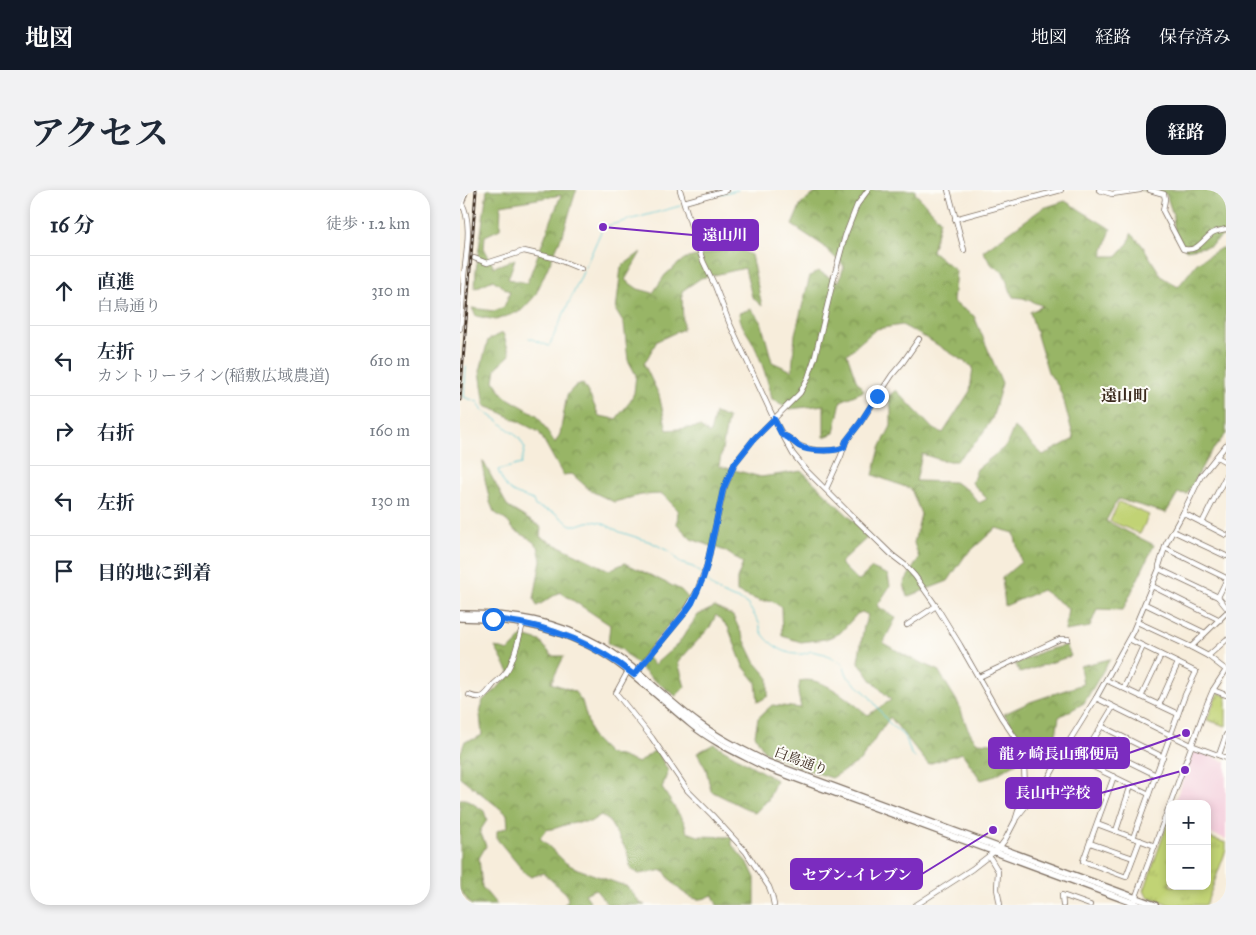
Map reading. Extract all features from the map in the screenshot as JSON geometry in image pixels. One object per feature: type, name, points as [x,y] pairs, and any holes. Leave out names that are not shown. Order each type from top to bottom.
[{"type":"highway","points":[[461,204],[465,190]]},
{"type":"main road","name":"白鳥通り","points":[[460,613],[471,616],[505,615],[562,628],[602,647],[628,664],[633,672]]},
{"type":"main road","points":[[460,619],[471,616]]},
{"type":"main road","name":"白鳥通り","points":[[482,616],[523,623],[575,638],[633,672],[703,727],[723,740],[767,762],[994,852],[1135,903],[1155,905]]},
{"type":"street","points":[[680,190],[703,261],[743,355],[782,435],[799,462],[851,515],[912,572],[936,606],[1001,717],[1018,742],[1025,774],[1025,789],[1013,827],[1005,840],[994,852],[916,905]]},
{"type":"street","points":[[684,202],[727,190]]},
{"type":"street","points":[[774,905],[769,886],[746,852],[688,791],[652,738],[616,693],[677,623],[688,608],[701,583],[707,565],[723,490],[735,463],[754,439],[800,393],[808,378],[845,236],[857,205],[868,190]]},
{"type":"street","points":[[948,190],[964,250]]},
{"type":"street","points":[[955,219],[1061,190]]},
{"type":"street","points":[[1099,190],[1112,194],[1140,190]]},
{"type":"street","points":[[1150,190],[1164,194],[1163,211],[1183,249],[1188,250],[1201,245],[1212,233],[1226,229]]},
{"type":"street","points":[[460,329],[468,231],[464,206],[461,204]]},
{"type":"street","points":[[474,258],[487,264],[524,251],[554,258],[581,270]]},
{"type":"street","points":[[826,489],[846,441],[919,340]]},
{"type":"street","points":[[782,435],[787,436],[803,448],[834,450],[844,447]]},
{"type":"street","points":[[1015,821],[1028,802],[1048,779],[1130,639],[1173,531],[1202,476],[1226,445]]},
{"type":"street","points":[[1217,457],[1226,462]]},
{"type":"street","points":[[1202,523],[1226,476]]},
{"type":"street","points":[[1183,513],[1224,534],[1226,526]]},
{"type":"street","points":[[1173,531],[1226,556]]},
{"type":"street","points":[[1165,548],[1226,580],[1218,597]]},
{"type":"street","points":[[1159,569],[1218,597],[1226,606]]},
{"type":"street","points":[[1152,586],[1220,620]]},
{"type":"street","points":[[1145,604],[1204,633]]},
{"type":"street","points":[[907,625],[936,606]]},
{"type":"street","points":[[1191,646],[1226,613]]},
{"type":"street","points":[[1137,622],[1191,646],[1226,670],[1206,704],[1171,800]]},
{"type":"street","points":[[469,695],[481,698],[507,672],[523,623]]},
{"type":"street","points":[[979,677],[1060,639],[1068,639]]},
{"type":"street","points":[[1130,639],[1196,672],[1178,714],[1133,838]]},
{"type":"street","points":[[1208,656],[1226,640]]},
{"type":"street","points":[[1124,688],[1144,646]]},
{"type":"street","points":[[1141,696],[1161,655]]},
{"type":"street","points":[[1159,705],[1178,663]]},
{"type":"street","points":[[1106,680],[1178,714]]},
{"type":"street","points":[[1213,690],[1226,695]]},
{"type":"street","points":[[1096,698],[1171,736],[1226,758]]},
{"type":"street","points":[[1081,760],[1113,707]]},
{"type":"street","points":[[1101,726],[1163,757]]},
{"type":"street","points":[[1219,755],[1226,736]]},
{"type":"street","points":[[1091,743],[1156,775]]},
{"type":"street","points":[[1063,752],[1150,794]]},
{"type":"street","points":[[1114,776],[1083,860],[1126,876],[1140,840]]},
{"type":"street","points":[[1116,831],[1132,785]]},
{"type":"street","points":[[1135,903],[1166,814]]},
{"type":"street","points":[[1097,824],[1154,846]]},
{"type":"street","points":[[1090,843],[1133,858]]},
{"type":"street","points":[[994,852],[998,871],[997,889],[1000,905]]},
{"type":"street","points":[[1063,905],[1062,895],[1090,905]]},
{"type":"shaded area","points":[[1194,750],[1226,762],[1226,839],[1211,833],[1211,800],[1175,800]]},
{"type":"green space","points":[[487,190],[577,190],[564,231],[535,296],[521,311],[496,320],[476,316],[472,308],[494,311],[504,307],[510,292],[493,280],[475,288]],"holes":[[[561,195],[527,283],[508,279],[515,259],[494,267],[484,248],[485,236],[500,229],[501,205]]]},
{"type":"green space","points":[[819,190],[915,190],[915,193],[940,220],[932,251],[956,271],[953,302],[974,316],[1002,383],[992,419],[978,440],[956,461],[944,461],[922,454],[916,481],[954,482],[968,490],[979,503],[987,499],[972,483],[977,469],[1006,446],[1014,427],[1043,455],[1074,439],[1063,398],[1058,386],[1048,372],[1030,312],[1043,306],[1023,298],[1013,297],[1003,272],[992,265],[983,251],[1043,208],[1065,201],[1111,229],[1102,256],[1118,256],[1129,242],[1131,233],[1142,245],[1162,277],[1178,287],[1197,263],[1221,248],[1226,249],[1226,434],[1208,456],[1187,494],[1178,493],[1166,513],[1118,499],[1106,521],[1154,545],[1123,610],[1097,609],[1090,627],[1065,631],[1068,608],[1042,590],[1005,606],[1002,578],[1021,562],[1014,533],[996,528],[965,556],[948,581],[907,597],[904,583],[919,558],[914,543],[921,514],[911,489],[873,475],[880,448],[891,426],[889,396],[896,390],[933,429],[943,433],[970,391],[973,367],[902,325],[876,329],[847,354],[856,380],[864,391],[841,401],[834,433],[824,437],[824,405],[790,409],[772,399],[760,358],[743,326],[739,313],[751,309],[761,321],[772,362],[792,371],[795,334],[810,276],[818,271],[839,282],[844,266],[821,244],[792,225],[801,204]]},
{"type":"green space","points":[[1139,190],[1226,190],[1226,233],[1210,246],[1186,250],[1175,236],[1173,215],[1166,194]]},
{"type":"green space","points":[[735,247],[751,255],[762,306],[752,297],[745,268],[701,278],[682,291],[683,329],[657,341],[644,364],[659,395],[667,430],[700,427],[710,434],[715,413],[728,418],[719,466],[761,477],[802,471],[869,536],[840,563],[858,581],[872,568],[888,575],[890,586],[877,606],[896,618],[883,643],[912,659],[938,670],[958,703],[967,727],[976,742],[993,743],[1015,730],[1004,714],[1030,702],[1083,684],[1080,666],[1110,659],[1084,703],[1059,717],[1056,735],[1037,763],[1027,757],[992,777],[981,780],[962,753],[928,764],[890,717],[860,761],[832,778],[796,766],[764,751],[755,735],[758,718],[772,705],[801,708],[798,693],[800,681],[809,680],[827,686],[868,715],[891,700],[872,681],[858,661],[864,626],[868,615],[862,612],[857,614],[840,633],[826,639],[801,642],[782,636],[781,607],[772,601],[760,601],[737,592],[737,579],[743,563],[725,551],[691,539],[677,524],[678,510],[662,494],[641,495],[614,502],[591,491],[572,474],[563,475],[539,432],[485,406],[480,371],[488,340],[503,333],[510,355],[496,368],[494,381],[504,396],[537,415],[555,443],[560,434],[567,395],[576,385],[583,384],[599,416],[616,419],[629,403],[634,393],[636,375],[628,360],[624,324],[616,311],[621,267],[641,252],[625,280],[638,289],[653,293],[665,275],[684,259]]},
{"type":"green space","points":[[483,461],[508,507],[541,527],[540,537],[609,570],[625,563],[681,590],[689,599],[645,654],[654,665],[678,644],[698,615],[715,607],[733,616],[755,662],[768,677],[768,696],[758,702],[756,682],[743,666],[728,627],[716,615],[710,627],[678,662],[685,687],[676,696],[651,678],[621,649],[608,644],[610,625],[560,592],[537,606],[534,599],[541,560],[538,546],[514,530],[508,522],[494,512],[484,475]]},
{"type":"green space","points":[[1119,502],[1149,515],[1140,534],[1110,521]]},
{"type":"green space","points":[[523,636],[540,641],[552,656],[564,656],[551,683],[574,691],[582,701],[592,737],[609,754],[638,763],[654,751],[659,754],[668,771],[662,788],[684,822],[687,832],[698,836],[732,837],[732,845],[749,865],[755,878],[755,905],[717,905],[713,895],[704,899],[690,897],[674,885],[664,870],[639,874],[631,869],[627,851],[609,821],[601,815],[590,822],[574,822],[546,830],[540,838],[566,863],[628,887],[640,903],[645,905],[608,905],[595,889],[585,894],[590,901],[582,905],[564,905],[568,900],[566,893],[543,873],[531,877],[525,873],[497,839],[497,831],[508,827],[507,814],[460,777],[460,755],[465,741],[482,735],[480,714],[483,700],[496,690],[510,674],[495,647],[508,651]]},
{"type":"green space","points":[[1066,645],[1071,656],[1020,673],[1015,664],[1043,651]]},
{"type":"green space","points":[[1219,693],[1226,696],[1226,726],[1207,720]]},
{"type":"green space","points":[[714,744],[776,780],[768,800],[755,813],[711,791],[706,769],[697,753]]},
{"type":"green space","points":[[460,799],[466,799],[484,811],[487,820],[480,831],[486,846],[479,858],[482,887],[497,905],[471,905],[460,890]]},
{"type":"green space","points":[[1166,828],[1166,890],[1211,890],[1211,838],[1226,843],[1226,850],[1206,905],[1171,905],[1147,896],[1144,891]]},
{"type":"waterway","points":[[719,194],[738,190]]},
{"type":"waterway","points":[[688,203],[696,201]]},
{"type":"waterway","points":[[584,270],[603,227],[680,206]]},
{"type":"waterway","points":[[550,344],[583,272]]},
{"type":"waterway","points":[[529,338],[549,346]]},
{"type":"waterway","points":[[466,367],[464,397],[478,402],[482,410],[519,438],[525,448],[521,464],[498,470],[504,483],[511,491],[533,500],[535,506],[555,513],[568,523]]},
{"type":"waterway","points":[[569,524],[578,525],[594,521],[602,523],[620,532],[651,542],[670,552],[680,563],[693,567],[702,574]]},
{"type":"waterway","points":[[704,578],[717,590],[747,604],[759,622],[765,637],[776,647],[790,653],[804,654],[811,651],[825,654],[842,663],[848,677],[869,696],[889,723],[903,735],[911,754],[915,758]]},
{"type":"railway","points":[[460,400],[476,190]]},
{"type":"place","name":"遠山川","points":[[603,227]]},
{"type":"place","name":"龍ヶ崎長山郵便局","points":[[1186,733]]},
{"type":"place","name":"長山中学校","points":[[1185,770]]},
{"type":"place","name":"セブン-イレブン","points":[[993,830]]},
{"type":"district","name":"遠山町","points":[[1125,395]]},
{"type":"route","points":[[493,619],[533,625],[575,638],[598,650],[634,675],[692,603],[707,565],[723,490],[735,463],[754,439],[774,419],[782,435],[787,436],[803,448],[841,449],[877,396]]}]
